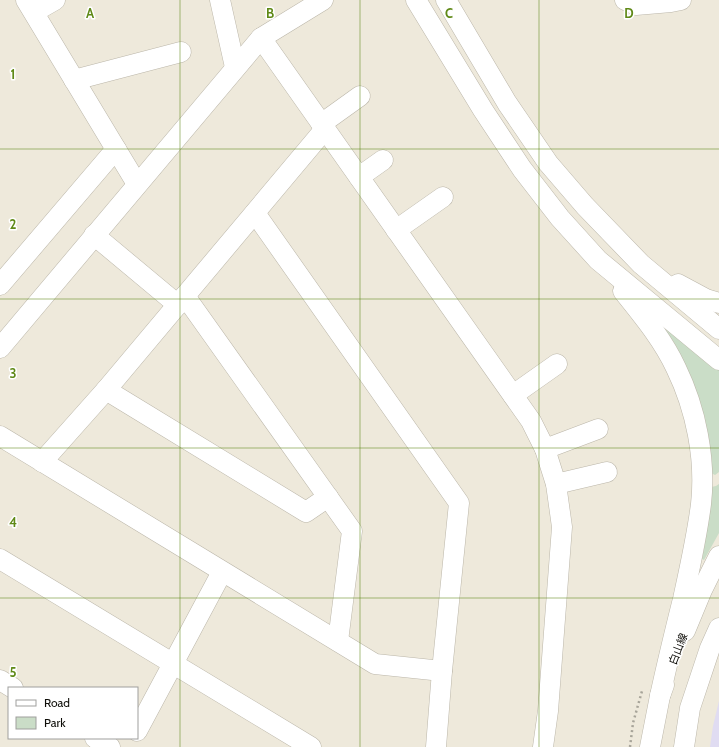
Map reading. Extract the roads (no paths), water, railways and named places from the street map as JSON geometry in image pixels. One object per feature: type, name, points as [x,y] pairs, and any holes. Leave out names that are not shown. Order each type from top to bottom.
[{"type":"street","points":[[55,0],[30,6],[137,184]]},
{"type":"street","points":[[220,0],[235,67]]},
{"type":"street","points":[[0,348],[235,67],[261,38],[323,0]]},
{"type":"street","points":[[416,0],[483,110],[522,169],[560,218],[598,260],[656,333],[684,386],[696,428],[702,475],[701,502],[692,558],[660,696]]},
{"type":"street","points":[[446,0],[507,103],[548,163],[585,206],[641,264],[719,330]]},
{"type":"street","points":[[625,0],[636,5],[681,0]]},
{"type":"street","points":[[261,38],[531,421],[545,449],[556,484],[562,527],[548,711],[543,747]]},
{"type":"street","points":[[74,80],[181,52]]},
{"type":"street","points":[[42,462],[106,390],[255,213],[323,126],[360,96]]},
{"type":"street","points":[[0,285],[116,149]]},
{"type":"street","points":[[359,177],[383,160]]},
{"type":"street","points":[[396,230],[443,197]]},
{"type":"street","points":[[255,213],[459,503],[436,747]]},
{"type":"street","points":[[94,235],[181,300],[352,531],[338,641]]},
{"type":"street","points":[[598,260],[719,360]]},
{"type":"street","points":[[641,264],[706,299],[719,303]]},
{"type":"street","points":[[513,395],[557,364]]},
{"type":"street","points":[[106,390],[306,512],[328,497]]},
{"type":"street","points":[[545,449],[598,428]]},
{"type":"street","points":[[0,436],[375,664],[442,671]]},
{"type":"street","points":[[556,484],[607,472]]},
{"type":"street","name":"白山線","points":[[650,747],[660,696],[702,590],[719,556]]},
{"type":"street","points":[[0,559],[311,747]]},
{"type":"street","points":[[138,729],[222,572]]},
{"type":"street","points":[[684,747],[690,708],[710,648],[719,628]]},
{"type":"street","points":[[0,680],[11,687]]},
{"type":"street","points":[[97,739],[110,747]]}]
